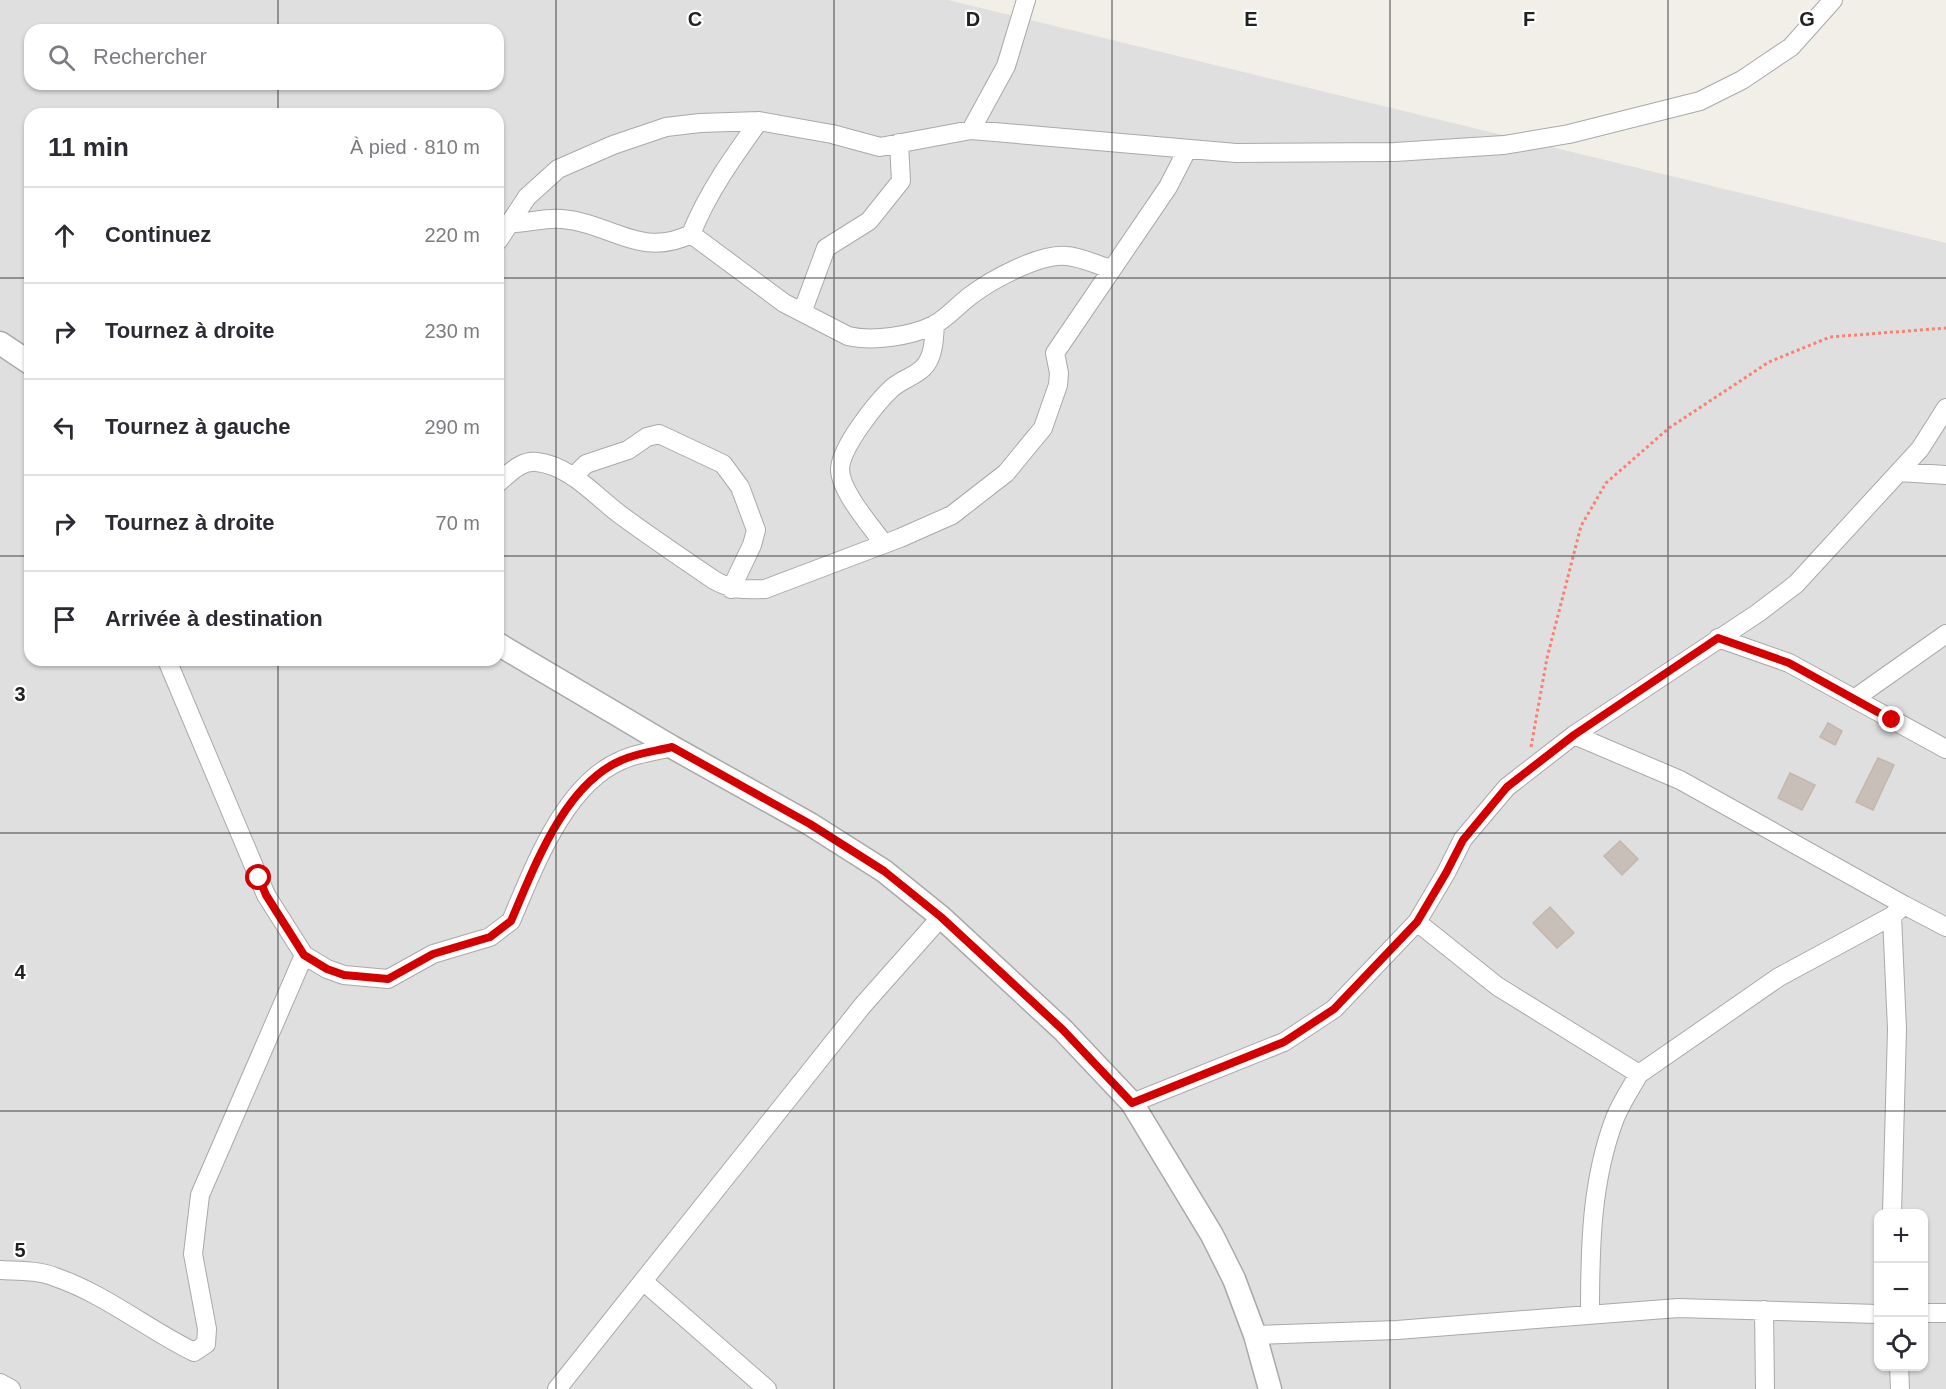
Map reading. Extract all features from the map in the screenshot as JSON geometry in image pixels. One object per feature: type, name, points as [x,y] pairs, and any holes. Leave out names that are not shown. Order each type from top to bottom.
[{"type":"street","points":[[971,130],[1006,66],[1026,0]]},
{"type":"street","points":[[504,233],[527,197],[544,179],[558,169],[613,145],[666,128],[700,123],[759,121],[832,134],[880,147],[971,130],[1236,153],[1395,152],[1504,145],[1569,134],[1700,101],[1742,80],[1791,47],[1833,0]]},
{"type":"street","points":[[691,234],[705,201],[759,121]]},
{"type":"street","points":[[803,310],[826,248],[868,221],[901,181],[899,143]]},
{"type":"street","points":[[504,478],[523,462],[536,461],[553,466],[573,477],[621,516],[731,589],[765,589],[884,544],[952,514],[1006,473],[1043,428],[1058,385],[1059,373],[1055,353],[1168,187],[1187,150]]},
{"type":"street","points":[[512,223],[560,218],[589,223],[619,236],[655,245],[691,234]]},
{"type":"street","points":[[691,234],[784,303],[803,310],[848,336],[860,339],[911,332],[935,324],[972,294],[999,278],[1044,258],[1067,256],[1111,269]]},
{"type":"street","points":[[884,544],[846,490],[840,469],[844,452],[869,415],[890,390],[923,368],[933,345],[935,324]]},
{"type":"street","points":[[0,343],[24,359]]},
{"type":"street","points":[[1132,1103],[1284,1042],[1334,1009],[1417,922],[1463,840],[1507,787],[1574,735],[1758,613],[1796,584],[1920,449],[1946,408]]},
{"type":"street","points":[[573,477],[586,464],[628,450],[647,437],[659,435],[723,464],[740,487],[756,530],[752,545],[731,589]]},
{"type":"street","points":[[1899,472],[1946,476]]},
{"type":"street","points":[[1854,699],[1946,634]]},
{"type":"street","points":[[1718,638],[1789,663],[1946,749]]},
{"type":"street","points":[[504,648],[672,747],[810,824],[884,871],[941,917],[1063,1030],[1132,1103],[1212,1235],[1234,1279],[1255,1335],[1270,1389]]},
{"type":"street","points":[[170,666],[266,895],[304,955],[327,969],[379,980],[396,975],[433,954],[490,937],[511,921],[553,829],[587,786],[604,770],[622,759],[672,747]]},
{"type":"street","points":[[1574,735],[1680,780],[1898,910],[1946,927]]},
{"type":"street","points":[[1590,1313],[1590,1257],[1596,1192],[1616,1116],[1639,1074],[1779,977],[1898,910]]},
{"type":"street","points":[[1892,1209],[1898,910]]},
{"type":"street","points":[[557,1389],[863,1005],[941,917]]},
{"type":"street","points":[[1417,922],[1497,986],[1639,1074]]},
{"type":"street","points":[[0,1270],[55,1276],[127,1311],[168,1339],[194,1352],[206,1344],[207,1329],[193,1254],[200,1195],[304,955]]},
{"type":"street","points":[[643,1281],[767,1389]]},
{"type":"street","points":[[1255,1335],[1397,1330],[1590,1313],[1678,1308],[1874,1314]]},
{"type":"street","points":[[1764,1310],[1765,1389]]},
{"type":"street","points":[[1928,1313],[1946,1313]]},
{"type":"street","points":[[1899,1371],[1900,1389]]},
{"type":"street","points":[[0,1383],[11,1389]]},
{"type":"path","points":[[1527,770],[1547,658],[1581,526],[1606,483],[1669,428],[1769,362],[1830,337],[1946,328]]},
{"type":"shaded area","points":[[0,0],[948,0],[1946,243],[1946,1389],[0,1389]]},
{"type":"building","points":[[1828,723],[1842,731],[1835,745],[1820,737]]},
{"type":"building","points":[[1878,758],[1894,765],[1873,810],[1856,802]]},
{"type":"building","points":[[1790,773],[1815,785],[1802,810],[1778,798]]},
{"type":"building","points":[[1620,841],[1638,859],[1622,875],[1604,856]]},
{"type":"building","points":[[1550,907],[1574,933],[1557,948],[1533,923]]},
{"type":"route","points":[[259,878],[266,895],[304,955],[327,969],[344,975],[379,980],[388,979],[433,954],[490,937],[500,931],[511,921],[553,829],[587,786],[604,770],[622,759],[672,747],[810,824],[884,871],[941,917],[1063,1030],[1132,1103],[1284,1042],[1334,1009],[1417,922],[1463,840],[1507,787],[1574,735],[1718,638],[1789,663],[1892,720]]}]
